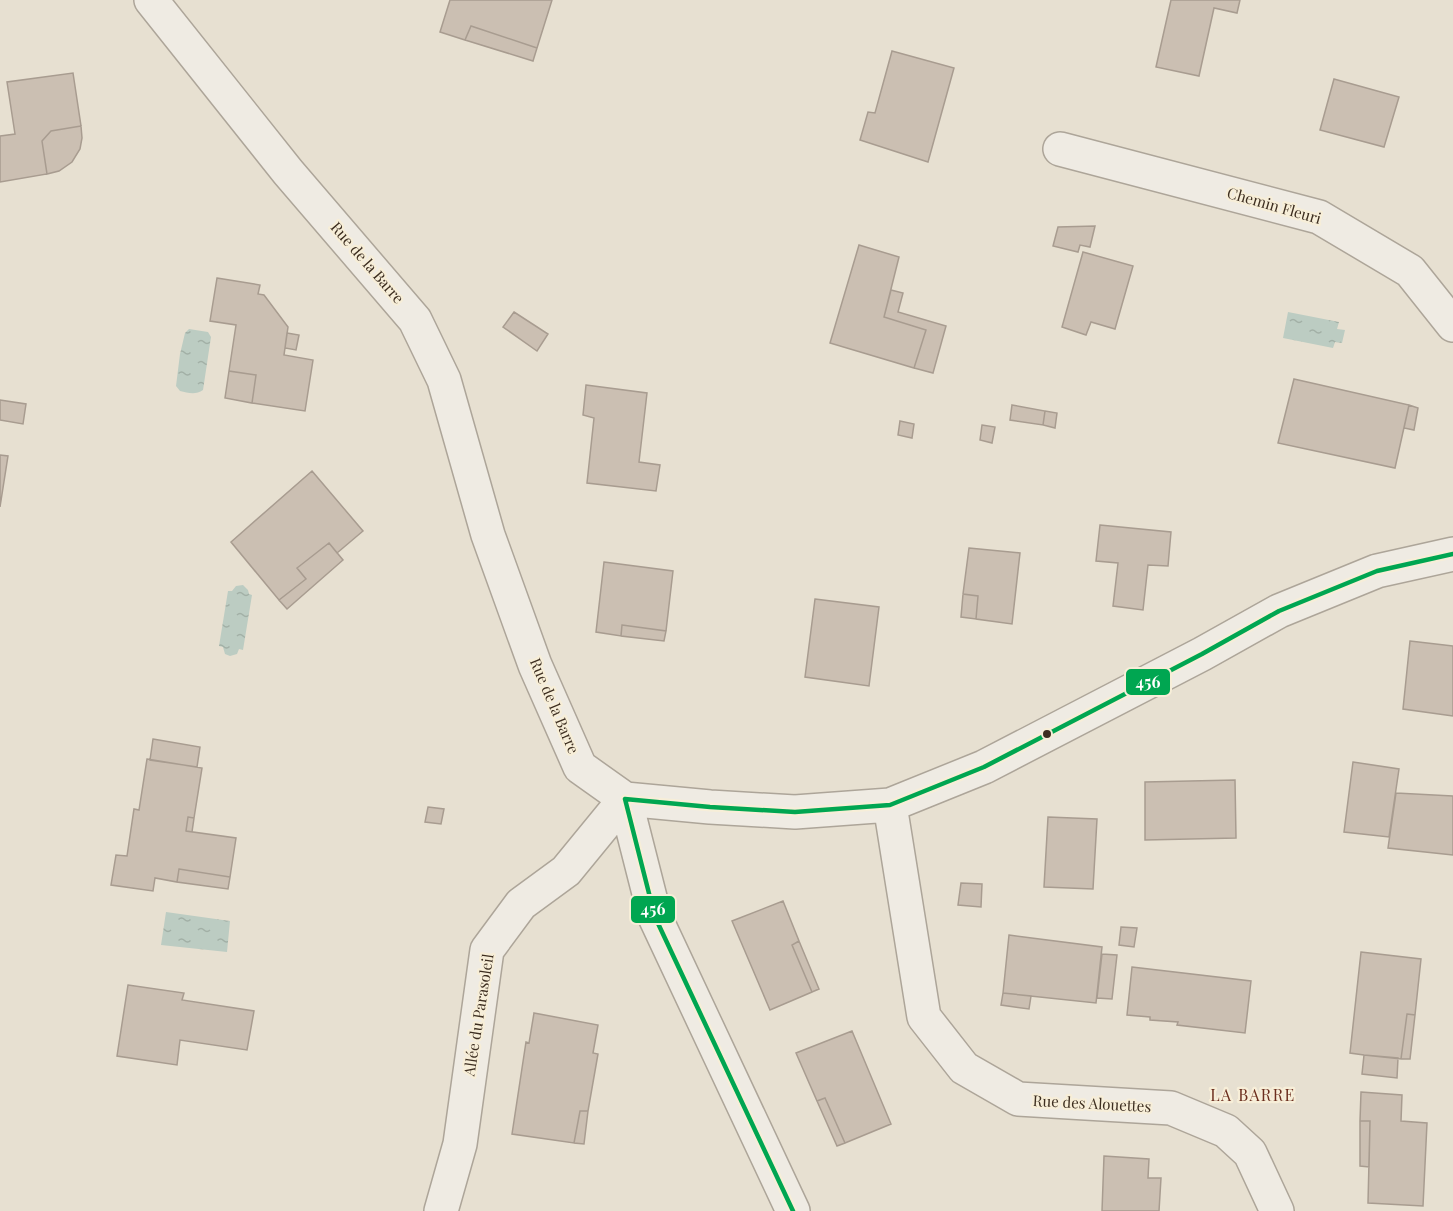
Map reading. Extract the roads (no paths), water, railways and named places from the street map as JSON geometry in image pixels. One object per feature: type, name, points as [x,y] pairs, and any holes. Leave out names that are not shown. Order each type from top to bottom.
[{"type":"street","name":"Rue de la Barre","points":[[151,0],[288,172],[415,320],[444,380],[488,535],[536,665],[580,766],[625,799]]},
{"type":"street","name":"Chemin Fleuri","points":[[1060,149],[1319,217],[1410,271],[1453,325]]},
{"type":"street","points":[[793,1211],[655,917],[625,799],[795,812],[890,805],[984,767],[1279,611],[1377,571],[1453,555]]},
{"type":"street","name":"Allée du Parasoleil","points":[[441,1211],[460,1144],[487,950],[522,904],[566,871],[625,799]]},
{"type":"street","name":"Rue des Alouettes","points":[[890,805],[924,1017],[964,1068],[1018,1099],[1171,1108],[1226,1131],[1250,1153],[1277,1211]]},
{"type":"water","points":[[1288,312],[1339,322],[1337,329],[1345,330],[1342,343],[1335,342],[1333,348],[1283,338]]},
{"type":"water","points":[[189,329],[208,332],[211,337],[203,390],[195,393],[180,391],[176,386],[180,354],[185,333]]},
{"type":"water","points":[[243,585],[252,595],[243,650],[239,649],[237,654],[230,656],[225,654],[223,647],[219,646],[228,591]]},
{"type":"water","points":[[166,912],[230,921],[227,952],[161,945]]},
{"type":"district","name":"LA BARRE","points":[[1253,1095]]}]
